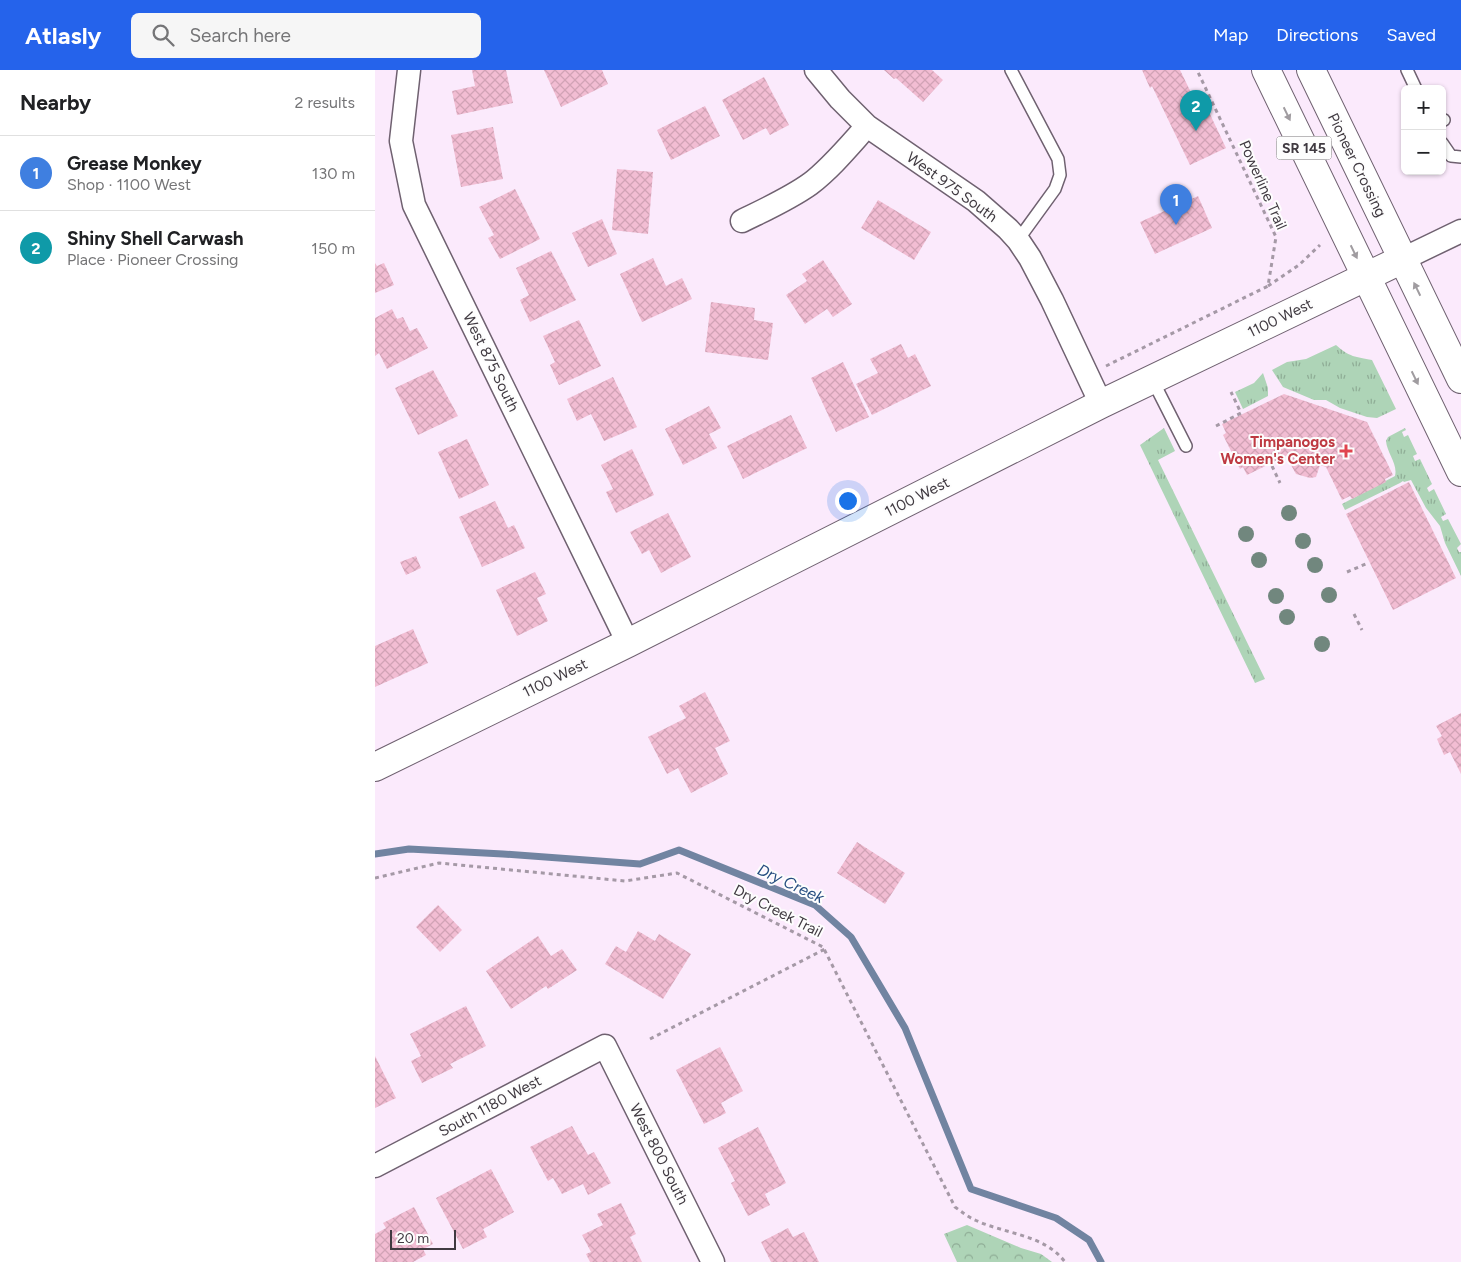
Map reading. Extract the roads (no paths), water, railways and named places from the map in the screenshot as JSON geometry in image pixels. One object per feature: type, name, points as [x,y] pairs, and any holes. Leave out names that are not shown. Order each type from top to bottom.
[{"type":"main road","name":"SR 145","points":[[1266,70],[1461,472]]},
{"type":"main road","name":"Pioneer Crossing","points":[[1311,70],[1403,259]]},
{"type":"main road","name":"1100 West","points":[[375,767],[628,643],[1101,404],[1403,259]]},
{"type":"main road","name":"SR 145","points":[[1403,259],[1461,379]]},
{"type":"street","name":"West 875 South","points":[[409,70],[401,141],[414,206],[628,643]]},
{"type":"street","name":"West 975 South","points":[[816,70],[839,99],[867,126],[976,201],[1018,240],[1030,258],[1052,300],[1101,404]]},
{"type":"street","points":[[742,222],[781,202],[810,184],[841,156],[867,126]]},
{"type":"street","name":"1100 West","points":[[1403,259],[1461,231]]},
{"type":"street","name":"South 1180 West","points":[[375,1166],[605,1046]]},
{"type":"street","name":"West 800 South","points":[[605,1046],[713,1262]]},
{"type":"lane","points":[[1011,70],[1058,159],[1060,175],[1055,190],[1018,240]]},
{"type":"lane","points":[[1412,72],[1415,85]]},
{"type":"lane","points":[[1446,149],[1451,156],[1461,158]]},
{"type":"lane","points":[[1152,379],[1186,446]]},
{"type":"waterway","name":"Dry Creek","points":[[375,854],[409,849],[640,864],[679,850],[815,905],[851,937],[905,1028],[971,1189],[1056,1218],[1089,1240],[1101,1262]]},
{"type":"place","name":"Shiny Shell Carwash","points":[[1196,131]]},
{"type":"place","name":"Grease Monkey","points":[[1176,225]]},
{"type":"place","name":"Timpanogos Women's Center","points":[[1346,451]]}]
